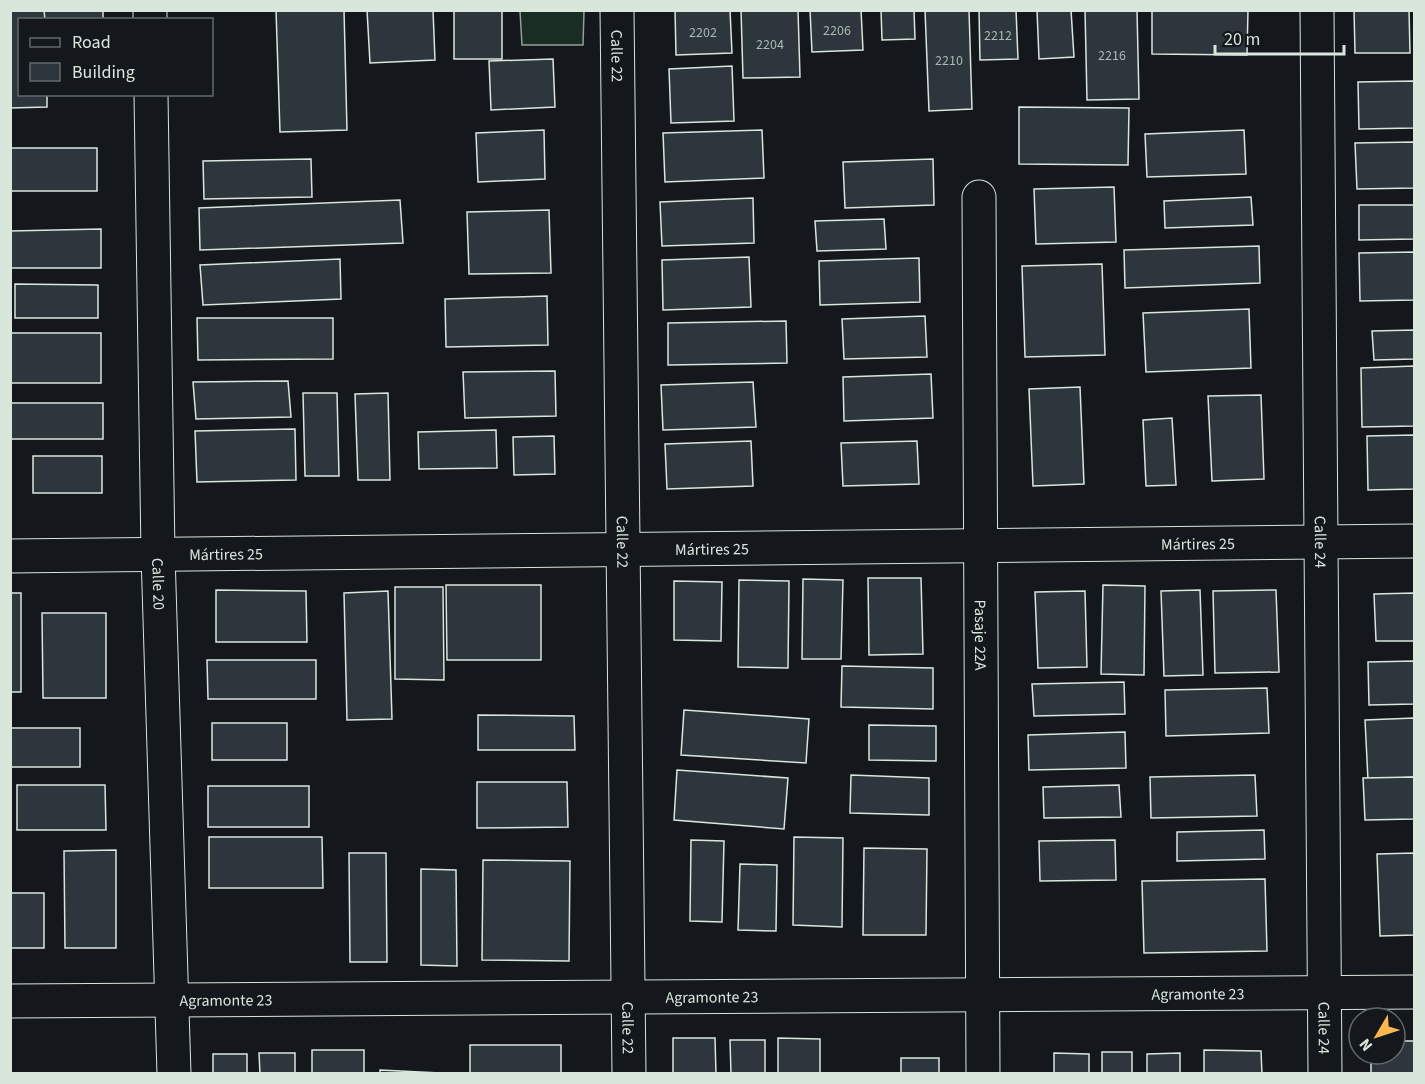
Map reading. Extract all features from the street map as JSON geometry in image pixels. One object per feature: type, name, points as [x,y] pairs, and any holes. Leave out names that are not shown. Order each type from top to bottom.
[{"type":"street","name":"Calle 22","points":[[617,10],[629,1074]]},
{"type":"street","name":"Calle 24","points":[[1317,10],[1325,1074]]},
{"type":"street","name":"Calle 20","points":[[151,96],[158,554],[174,1074]]},
{"type":"street","name":"Pasaje 22A","points":[[979,197],[983,1074]]},
{"type":"street","name":"Mártires 25","points":[[10,556],[1414,541]]},
{"type":"street","name":"Agramonte 23","points":[[10,1001],[1414,992]]},
{"type":"green space","points":[[520,11],[584,11],[583,45],[522,45]]},
{"type":"building","points":[[10,10],[45,10],[45,18],[18,18],[18,96],[47,96],[47,107],[10,108]]},
{"type":"building","points":[[44,10],[103,10],[103,18],[45,18]]},
{"type":"building","points":[[276,10],[344,10],[347,130],[280,132]]},
{"type":"building","points":[[367,10],[433,10],[435,60],[370,63]]},
{"type":"building","points":[[454,10],[502,10],[502,59],[454,59]]},
{"type":"building","points":[[675,10],[730,10],[732,53],[676,55]]},
{"type":"building","points":[[741,10],[798,10],[800,77],[743,78]]},
{"type":"building","points":[[810,10],[861,10],[863,50],[812,52]]},
{"type":"building","points":[[881,10],[914,10],[915,39],[882,40]]},
{"type":"building","points":[[925,10],[969,10],[972,109],[929,111]]},
{"type":"building","points":[[979,10],[1016,10],[1018,59],[980,60]]},
{"type":"building","points":[[1037,10],[1071,10],[1074,57],[1039,59]]},
{"type":"building","points":[[1085,10],[1137,10],[1139,99],[1087,100]]},
{"type":"building","points":[[1152,10],[1248,10],[1247,55],[1152,54]]},
{"type":"building","points":[[1354,10],[1409,10],[1410,53],[1355,53]]},
{"type":"building","points":[[553,59],[555,107],[491,110],[489,61]]},
{"type":"building","points":[[732,66],[734,121],[671,123],[669,69]]},
{"type":"building","points":[[1414,81],[1414,128],[1359,129],[1358,82]]},
{"type":"building","points":[[1019,107],[1129,108],[1128,165],[1019,164]]},
{"type":"building","points":[[544,130],[545,179],[478,182],[476,133]]},
{"type":"building","points":[[762,130],[764,178],[665,182],[663,133]]},
{"type":"building","points":[[1244,130],[1246,174],[1147,177],[1145,134]]},
{"type":"building","points":[[1414,142],[1414,188],[1357,189],[1355,143]]},
{"type":"building","points":[[10,148],[97,148],[97,191],[10,191]]},
{"type":"building","points":[[311,159],[312,197],[204,199],[203,161]]},
{"type":"building","points":[[933,159],[934,205],[845,208],[843,162]]},
{"type":"building","points":[[1114,187],[1116,242],[1036,244],[1034,189]]},
{"type":"building","points":[[1251,197],[1253,225],[1165,228],[1164,201]]},
{"type":"building","points":[[753,198],[754,243],[662,246],[660,202]]},
{"type":"building","points":[[400,200],[403,243],[200,250],[199,208]]},
{"type":"building","points":[[1359,205],[1414,205],[1414,239],[1359,240]]},
{"type":"building","points":[[549,210],[551,273],[469,274],[467,212]]},
{"type":"building","points":[[884,219],[886,249],[817,251],[815,221]]},
{"type":"building","points":[[101,229],[101,268],[10,268],[10,231]]},
{"type":"building","points":[[1259,246],[1260,283],[1125,288],[1124,250]]},
{"type":"building","points":[[1414,252],[1414,300],[1360,301],[1359,253]]},
{"type":"building","points":[[749,257],[751,307],[663,310],[662,260]]},
{"type":"building","points":[[919,258],[920,302],[820,305],[819,261]]},
{"type":"building","points":[[340,259],[341,299],[203,305],[200,265]]},
{"type":"building","points":[[1102,264],[1105,355],[1025,357],[1022,266]]},
{"type":"building","points":[[15,284],[98,285],[98,318],[15,318]]},
{"type":"building","points":[[547,296],[548,345],[446,347],[445,299]]},
{"type":"building","points":[[1249,309],[1251,368],[1146,372],[1143,313]]},
{"type":"building","points":[[925,316],[927,357],[844,359],[842,319]]},
{"type":"building","points":[[197,318],[333,318],[333,359],[198,360]]},
{"type":"building","points":[[786,321],[787,363],[668,365],[668,323]]},
{"type":"building","points":[[1414,330],[1414,359],[1374,360],[1372,331]]},
{"type":"building","points":[[10,333],[101,333],[101,383],[10,383]]},
{"type":"building","points":[[1414,366],[1414,426],[1362,427],[1361,368]]},
{"type":"building","points":[[555,371],[556,416],[465,418],[463,372]]},
{"type":"building","points":[[931,374],[933,418],[844,421],[843,377]]},
{"type":"building","points":[[288,381],[291,417],[196,419],[193,382]]},
{"type":"building","points":[[753,382],[756,427],[663,430],[661,385]]},
{"type":"building","points":[[1080,387],[1084,484],[1033,486],[1029,389]]},
{"type":"building","points":[[303,393],[337,393],[339,476],[305,476]]},
{"type":"building","points":[[388,393],[390,480],[358,480],[355,394]]},
{"type":"building","points":[[1261,395],[1264,479],[1212,481],[1208,396]]},
{"type":"building","points":[[10,403],[103,403],[103,439],[10,439]]},
{"type":"building","points":[[1172,418],[1176,485],[1146,486],[1143,420]]},
{"type":"building","points":[[295,429],[296,480],[197,482],[195,431]]},
{"type":"building","points":[[496,430],[497,468],[419,469],[418,432]]},
{"type":"building","points":[[1414,435],[1414,489],[1368,490],[1367,436]]},
{"type":"building","points":[[554,436],[555,474],[514,475],[513,437]]},
{"type":"building","points":[[751,441],[753,486],[667,489],[665,444]]},
{"type":"building","points":[[917,441],[919,484],[843,486],[841,443]]},
{"type":"building","points":[[33,456],[102,456],[102,493],[33,493]]},
{"type":"building","points":[[868,578],[921,578],[923,654],[869,655]]},
{"type":"building","points":[[803,579],[843,580],[841,659],[802,659]]},
{"type":"building","points":[[739,580],[789,581],[788,668],[738,667]]},
{"type":"building","points":[[674,581],[722,582],[721,641],[674,640]]},
{"type":"building","points":[[446,585],[541,585],[541,660],[447,660]]},
{"type":"building","points":[[1103,585],[1145,586],[1144,675],[1101,674]]},
{"type":"building","points":[[395,587],[443,587],[444,680],[395,679]]},
{"type":"building","points":[[216,590],[306,591],[307,642],[216,642]]},
{"type":"building","points":[[1200,590],[1203,675],[1164,676],[1161,591]]},
{"type":"building","points":[[1276,590],[1279,672],[1215,673],[1213,591]]},
{"type":"building","points":[[388,591],[392,719],[347,720],[344,593]]},
{"type":"building","points":[[1085,591],[1087,667],[1038,668],[1035,592]]},
{"type":"building","points":[[10,593],[21,593],[21,692],[10,692]]},
{"type":"building","points":[[1414,593],[1414,641],[1376,641],[1374,594]]},
{"type":"building","points":[[42,613],[106,613],[106,698],[43,698]]},
{"type":"building","points":[[207,660],[316,660],[316,699],[208,699]]},
{"type":"building","points":[[1414,661],[1414,704],[1369,705],[1368,662]]},
{"type":"building","points":[[842,666],[933,668],[933,709],[841,707]]},
{"type":"building","points":[[1124,682],[1125,714],[1034,716],[1032,684]]},
{"type":"building","points":[[1267,688],[1269,733],[1166,736],[1165,690]]},
{"type":"building","points":[[684,710],[809,719],[806,763],[681,755]]},
{"type":"building","points":[[478,715],[574,716],[575,750],[478,750]]},
{"type":"building","points":[[1414,718],[1414,777],[1368,780],[1365,720]]},
{"type":"building","points":[[212,723],[287,723],[287,760],[212,760]]},
{"type":"building","points":[[869,725],[936,726],[936,761],[869,760]]},
{"type":"building","points":[[10,728],[80,728],[80,767],[10,767]]},
{"type":"building","points":[[1125,732],[1126,768],[1029,770],[1028,735]]},
{"type":"building","points":[[677,770],[788,778],[784,829],[674,820]]},
{"type":"building","points":[[851,775],[929,778],[929,815],[850,813]]},
{"type":"building","points":[[1255,775],[1257,816],[1151,818],[1150,777]]},
{"type":"building","points":[[1414,777],[1414,819],[1365,820],[1363,778]]},
{"type":"building","points":[[477,782],[567,782],[568,827],[477,828]]},
{"type":"building","points":[[17,785],[105,785],[106,830],[17,830]]},
{"type":"building","points":[[1119,785],[1121,817],[1044,818],[1043,787]]},
{"type":"building","points":[[208,786],[309,786],[309,827],[208,827]]},
{"type":"building","points":[[1264,830],[1265,859],[1177,861],[1177,832]]},
{"type":"building","points":[[209,837],[322,837],[323,888],[209,888]]},
{"type":"building","points":[[794,837],[843,838],[842,927],[793,925]]},
{"type":"building","points":[[691,840],[724,841],[722,922],[690,921]]},
{"type":"building","points":[[1115,840],[1116,880],[1040,881],[1039,841]]},
{"type":"building","points":[[864,848],[927,849],[926,935],[863,935]]},
{"type":"building","points":[[116,850],[116,948],[65,948],[64,851]]},
{"type":"building","points":[[349,853],[386,853],[387,962],[350,962]]},
{"type":"building","points":[[1414,853],[1414,935],[1380,936],[1377,854]]},
{"type":"building","points":[[483,860],[570,861],[569,961],[482,960]]},
{"type":"building","points":[[740,864],[777,865],[776,931],[738,930]]},
{"type":"building","points":[[421,869],[456,870],[457,966],[421,965]]},
{"type":"building","points":[[1265,879],[1267,951],[1144,953],[1142,881]]},
{"type":"building","points":[[11,893],[44,893],[44,948],[11,948]]},
{"type":"building","points":[[673,1038],[715,1038],[716,1074],[673,1074]]},
{"type":"building","points":[[778,1038],[820,1039],[820,1074],[778,1074]]},
{"type":"building","points":[[730,1040],[765,1040],[765,1074],[731,1074]]},
{"type":"building","points":[[1407,1041],[1414,1041],[1414,1074],[1371,1074],[1371,1066],[1407,1066]]},
{"type":"building","points":[[470,1045],[561,1045],[561,1074],[470,1074]]},
{"type":"building","points":[[312,1050],[364,1050],[364,1074],[312,1074]]},
{"type":"building","points":[[1204,1050],[1261,1051],[1262,1074],[1204,1074]]},
{"type":"building","points":[[1102,1052],[1132,1052],[1132,1074],[1102,1074]]},
{"type":"building","points":[[259,1053],[295,1053],[295,1074],[260,1074]]},
{"type":"building","points":[[1054,1053],[1089,1054],[1089,1074],[1054,1074]]},
{"type":"building","points":[[1180,1053],[1180,1074],[1147,1074],[1147,1054]]},
{"type":"building","points":[[213,1054],[247,1054],[247,1074],[213,1074]]},
{"type":"building","points":[[901,1058],[939,1058],[939,1074],[901,1074]]},
{"type":"building","points":[[380,1070],[440,1073],[440,1074],[380,1074]]}]
